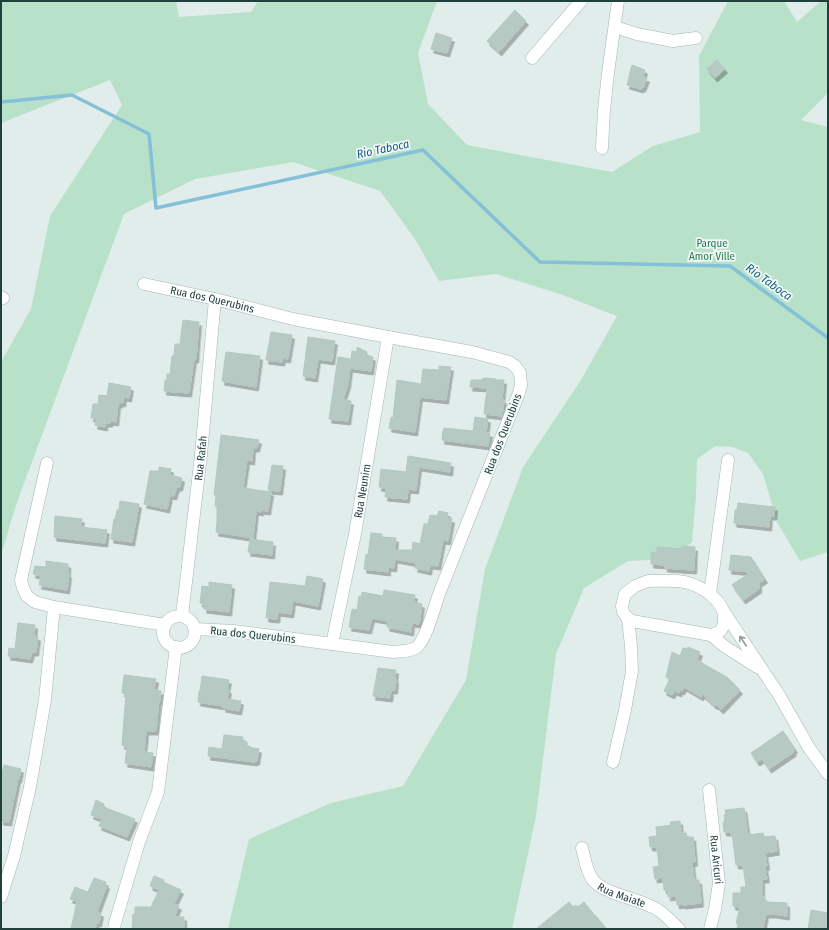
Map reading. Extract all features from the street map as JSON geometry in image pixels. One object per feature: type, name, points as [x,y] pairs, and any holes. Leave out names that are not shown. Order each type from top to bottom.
[{"type":"street","points":[[532,58],[581,1]]},
{"type":"street","points":[[602,148],[607,80],[618,1]]},
{"type":"street","points":[[615,26],[638,34],[673,41],[696,38]]},
{"type":"street","name":"Rua dos Querubins","points":[[144,284],[215,299],[293,319],[388,338],[472,352],[509,362],[515,366],[520,374],[521,385],[435,604],[426,632],[417,646],[410,650],[393,652],[234,631],[195,629]]},
{"type":"street","name":"Rua Rafah","points":[[182,616],[201,455],[215,299]]},
{"type":"street","name":"Rua Neunim","points":[[332,644],[355,534],[388,338]]},
{"type":"street","points":[[710,594],[728,460]]},
{"type":"street","points":[[47,463],[21,580],[27,596],[35,602],[54,606],[165,625]]},
{"type":"street","points":[[724,612],[725,617],[722,629],[719,633],[711,635],[632,621],[623,612],[622,606],[625,594],[635,586],[648,581],[674,581],[687,583],[710,594],[717,601],[779,695],[809,748],[828,774]]},
{"type":"street","points":[[1,897],[14,856],[30,787],[45,700],[54,606]]},
{"type":"street","points":[[182,616],[191,620],[195,629],[195,637],[184,647],[176,647],[168,643],[164,634],[165,625],[172,618],[182,616]]},
{"type":"street","points":[[613,762],[632,671],[628,618]]},
{"type":"street","points":[[711,635],[724,646],[762,670]]},
{"type":"street","points":[[114,929],[139,842],[158,792],[176,647]]},
{"type":"street","name":"Rua Aricuri","points":[[709,790],[719,883],[710,929]]},
{"type":"street","name":"Rua Maiate","points":[[582,848],[587,868],[594,881],[607,890],[658,910],[679,929]]},
{"type":"green space","name":"Parque Amor Ville","points":[[1,1],[176,1],[179,17],[251,12],[258,1],[437,1],[418,53],[428,104],[467,145],[612,172],[653,146],[700,132],[699,56],[728,1],[784,1],[797,22],[821,1],[828,1],[828,93],[801,120],[828,127],[828,552],[800,561],[777,522],[763,474],[748,453],[732,447],[715,446],[697,459],[696,496],[692,542],[672,559],[628,561],[584,588],[556,654],[536,816],[512,929],[228,929],[249,839],[331,803],[403,786],[466,680],[485,569],[523,467],[581,380],[617,316],[560,294],[496,274],[439,281],[415,239],[380,191],[293,162],[195,179],[124,214],[16,505],[1,555],[1,362],[31,309],[50,216],[122,105],[110,80],[1,123]]},
{"type":"building","points":[[515,10],[526,21],[499,52],[487,41]]},
{"type":"building","points":[[436,33],[452,38],[447,53],[431,49]]},
{"type":"building","points":[[717,60],[725,69],[715,78],[707,69]]},
{"type":"building","points":[[632,65],[645,70],[643,77],[647,78],[643,88],[641,89],[627,85]]},
{"type":"building","points":[[183,320],[199,322],[196,359],[194,359],[189,393],[164,391],[167,374],[170,374],[175,344],[180,344]]},
{"type":"building","points":[[271,332],[292,335],[288,359],[283,358],[282,362],[266,360]]},
{"type":"building","points":[[308,337],[335,341],[332,361],[318,359],[315,378],[303,376]]},
{"type":"building","points":[[357,347],[367,352],[366,356],[373,357],[371,371],[350,368],[348,384],[343,400],[351,401],[348,421],[329,419],[338,357],[351,359],[352,351],[357,352]]},
{"type":"building","points":[[226,352],[260,356],[256,387],[222,381]]},
{"type":"building","points":[[439,366],[451,367],[446,400],[420,397],[415,432],[389,428],[391,417],[393,418],[397,380],[421,384],[423,369],[439,370]]},
{"type":"building","points":[[483,378],[504,380],[502,416],[484,414],[487,388],[470,387],[471,380],[482,380]]},
{"type":"building","points":[[109,383],[131,387],[129,398],[124,397],[123,403],[121,402],[118,404],[116,422],[112,421],[110,423],[105,423],[105,427],[95,425],[96,418],[91,418],[93,404],[98,404],[99,395],[107,396]]},
{"type":"building","points":[[475,417],[488,419],[486,433],[490,433],[488,446],[442,440],[444,428],[473,431]]},
{"type":"building","points":[[221,435],[259,440],[257,448],[253,448],[252,461],[247,460],[243,488],[271,492],[268,511],[256,511],[253,538],[216,532],[217,507],[215,506],[216,495],[214,495]]},
{"type":"building","points":[[408,456],[451,463],[450,472],[419,467],[416,490],[408,489],[407,499],[385,497],[386,488],[379,487],[381,469],[406,472]]},
{"type":"building","points":[[272,465],[283,466],[280,491],[268,490]]},
{"type":"building","points":[[159,467],[171,469],[170,475],[182,478],[180,487],[177,487],[174,496],[170,495],[167,509],[144,504],[150,471],[159,471]]},
{"type":"building","points":[[120,501],[139,504],[132,542],[111,539],[114,519],[115,520],[117,510],[119,510]]},
{"type":"building","points":[[738,503],[775,507],[774,516],[770,516],[769,527],[734,523],[735,510],[737,510]]},
{"type":"building","points":[[439,511],[448,513],[447,518],[452,519],[448,541],[443,540],[438,566],[430,565],[429,571],[415,568],[416,563],[395,559],[394,568],[388,567],[388,572],[364,569],[366,554],[368,555],[371,533],[382,534],[382,537],[396,538],[395,550],[412,550],[413,542],[420,544],[424,524],[428,524],[430,515],[437,516]]},
{"type":"building","points":[[55,516],[82,519],[81,527],[107,530],[105,543],[54,537]]},
{"type":"building","points":[[250,539],[273,542],[272,555],[248,552]]},
{"type":"building","points":[[682,546],[695,547],[694,570],[665,568],[665,565],[651,564],[651,552],[657,553],[657,547],[682,549]]},
{"type":"building","points":[[731,555],[751,557],[765,579],[759,583],[759,589],[743,600],[732,585],[751,572],[729,570]]},
{"type":"building","points":[[46,561],[68,564],[69,574],[67,590],[39,585],[41,576],[33,574],[35,566],[46,567]]},
{"type":"building","points":[[307,576],[323,579],[318,606],[293,601],[291,614],[278,612],[277,619],[266,618],[270,582],[305,586]]},
{"type":"building","points":[[209,582],[232,585],[229,612],[204,609],[205,604],[200,603],[202,586],[209,587]]},
{"type":"building","points":[[384,590],[415,595],[414,602],[422,604],[419,624],[412,623],[411,632],[387,627],[388,621],[372,618],[369,630],[349,627],[352,609],[357,610],[359,596],[361,597],[362,592],[383,596]]},
{"type":"building","points":[[18,623],[35,625],[34,636],[38,637],[36,652],[32,652],[30,659],[8,656],[9,648],[15,649]]},
{"type":"building","points":[[688,647],[700,652],[697,660],[728,678],[740,690],[721,710],[702,694],[701,697],[684,687],[679,693],[674,691],[672,695],[664,691],[670,679],[666,677],[672,652],[680,656],[683,648],[687,649]]},
{"type":"building","points":[[378,668],[396,670],[395,690],[391,690],[390,698],[373,696]]},
{"type":"building","points":[[124,675],[156,679],[154,690],[161,691],[156,731],[146,731],[144,752],[153,753],[151,767],[125,763],[127,746],[122,745],[126,694],[122,693]]},
{"type":"building","points":[[202,676],[229,680],[227,699],[241,701],[239,711],[223,708],[224,706],[198,702]]},
{"type":"building","points":[[783,731],[795,749],[793,750],[794,752],[769,769],[762,759],[757,762],[751,753]]},
{"type":"building","points":[[224,735],[243,737],[242,742],[247,742],[247,747],[259,749],[257,761],[208,756],[209,747],[222,749]]},
{"type":"building","points":[[4,765],[21,769],[9,822],[1,821],[1,779]]},
{"type":"building","points":[[96,800],[104,804],[103,807],[135,819],[127,837],[99,826],[102,819],[91,815]]},
{"type":"building","points":[[744,808],[748,835],[763,833],[764,837],[775,836],[777,851],[765,853],[767,879],[762,879],[762,897],[765,897],[765,902],[787,903],[787,916],[766,914],[763,929],[737,929],[738,924],[736,923],[740,907],[733,906],[733,893],[741,893],[741,887],[746,887],[743,865],[736,865],[732,834],[731,832],[724,832],[723,822],[725,822],[725,810]]},
{"type":"building","points":[[680,821],[681,833],[686,833],[687,837],[693,837],[695,862],[692,863],[694,880],[699,880],[701,903],[677,905],[676,896],[668,897],[668,890],[664,890],[663,878],[655,879],[653,867],[659,866],[657,847],[650,847],[649,837],[657,836],[656,827],[671,825],[670,822]]},
{"type":"building","points":[[154,876],[181,890],[174,904],[179,906],[174,917],[184,917],[184,929],[132,929],[135,907],[151,907],[159,890],[150,886]]},
{"type":"building","points":[[94,878],[106,882],[105,884],[107,885],[97,912],[101,913],[99,923],[97,922],[95,929],[71,929],[77,901],[70,899],[75,887],[88,892]]},
{"type":"building","points":[[569,902],[573,907],[576,905],[578,907],[584,902],[607,929],[536,929]]},
{"type":"building","points":[[811,910],[828,913],[827,929],[808,929]]},
{"type":"waterway","name":"Rio Taboca","points":[[1,102],[72,95],[149,134],[156,208],[423,150],[540,262],[730,266],[828,338]]}]
